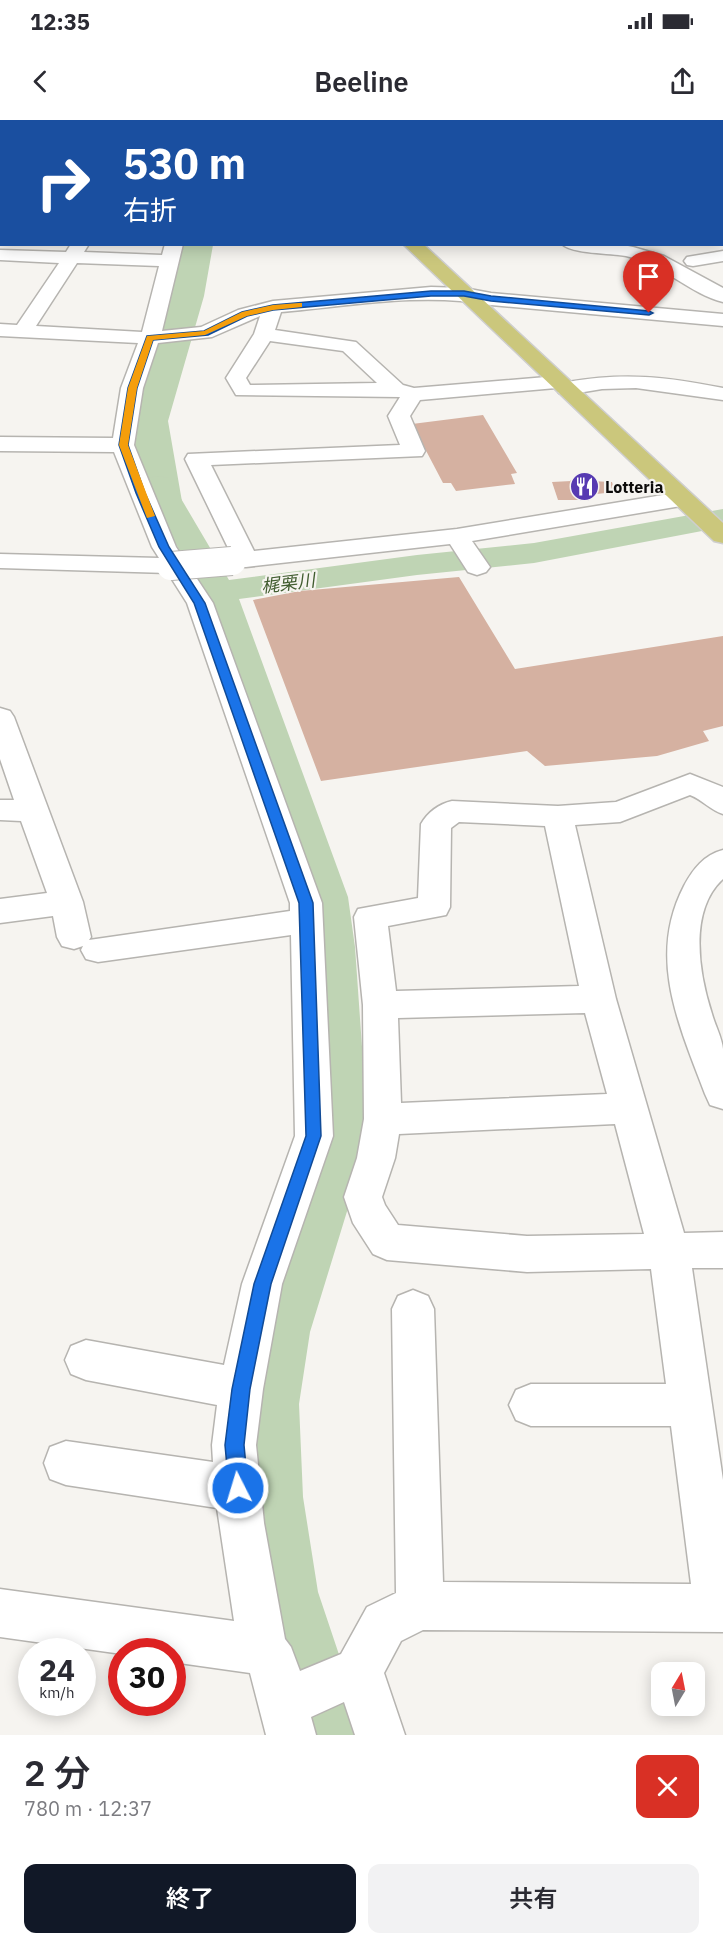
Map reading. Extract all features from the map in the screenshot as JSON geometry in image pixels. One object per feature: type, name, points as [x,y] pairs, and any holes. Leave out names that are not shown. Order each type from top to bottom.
[{"type":"main road","points":[[414,246],[721,534]]},
{"type":"street","points":[[571,120],[595,120]]},
{"type":"street","points":[[587,246],[627,251],[658,260],[723,296]]},
{"type":"street","points":[[677,250],[723,284]]},
{"type":"street","points":[[23,331],[76,251]]},
{"type":"street","points":[[0,253],[76,251],[171,253],[150,338],[132,388],[123,445],[164,547],[200,603],[306,903],[314,1136],[262,1284],[241,1389],[234,1445],[241,1523],[263,1650],[274,1664],[286,1720],[358,1671],[384,1624],[420,1606],[720,1608],[669,1252],[599,999],[558,816]]},
{"type":"street","points":[[693,261],[723,256]]},
{"type":"street","points":[[0,330],[150,338],[205,333],[245,314],[273,307],[431,293],[464,294],[491,299],[723,320]]},
{"type":"street","points":[[273,307],[264,334],[236,378],[243,391],[562,386],[636,382],[672,385],[723,394]]},
{"type":"street","points":[[239,560],[196,459],[414,451],[399,416],[398,387],[349,346],[264,334]]},
{"type":"street","points":[[312,362],[328,342]]},
{"type":"street","points":[[398,387],[420,373]]},
{"type":"street","points":[[0,444],[123,445]]},
{"type":"street","points":[[0,561],[171,566],[457,536],[689,506]]},
{"type":"street","points":[[457,536],[477,567]]},
{"type":"street","points":[[0,717],[67,902],[86,943],[306,921]]},
{"type":"street","points":[[723,804],[710,792],[690,784],[620,812],[558,816],[452,811],[436,824],[434,907],[370,917],[380,1005],[383,1119],[376,1158],[363,1197],[367,1211],[387,1242],[527,1254],[723,1250]]},
{"type":"street","points":[[0,810],[33,811]]},
{"type":"street","points":[[723,861],[703,879],[687,912],[683,941],[683,971],[694,1014],[723,1094]]},
{"type":"street","points":[[0,911],[67,902]]},
{"type":"street","points":[[380,1005],[599,999]]},
{"type":"street","points":[[383,1119],[629,1108]]},
{"type":"street","points":[[413,1309],[420,1606]]},
{"type":"street","points":[[86,1360],[241,1389]]},
{"type":"street","points":[[531,1405],[691,1405]]},
{"type":"street","points":[[66,1463],[238,1488]]},
{"type":"street","points":[[0,1613],[263,1650]]},
{"type":"street","points":[[358,1671],[380,1735]]},
{"type":"shaded area","points":[[176,246],[213,246],[204,296],[168,421],[188,536],[148,486],[135,445],[144,387]]},
{"type":"building","points":[[483,415],[517,473],[511,474],[515,484],[456,491],[451,483],[443,483],[412,424]]},
{"type":"building","name":"Lotteria","points":[[570,480],[612,482],[615,492],[587,495],[587,500],[558,500],[552,482]]},
{"type":"building","points":[[459,577],[515,669],[723,636],[723,726],[703,731],[709,741],[657,756],[545,766],[527,751],[321,781],[253,600],[300,591]]},
{"type":"waterway","name":"梶栗川","points":[[158,485],[219,591]]},
{"type":"waterway","name":"梶栗川","points":[[219,591],[417,565],[534,553],[723,518]]},
{"type":"waterway","points":[[219,591],[327,897],[333,947],[339,1061],[339,1156],[282,1332],[270,1404],[273,1497],[287,1592],[333,1735]]},
{"type":"slow traffic","points":[[150,516],[123,445],[132,388],[150,338],[205,333],[258,310],[299,305]]},
{"type":"place","name":"Lotteria","points":[[584,487]]},
{"type":"route","points":[[238,1488],[234,1445],[241,1389],[262,1284],[314,1136],[306,903],[200,603],[164,547],[123,445],[132,388],[150,338],[205,333],[245,314],[273,307],[431,293],[464,294],[491,299],[649,313]]}]
